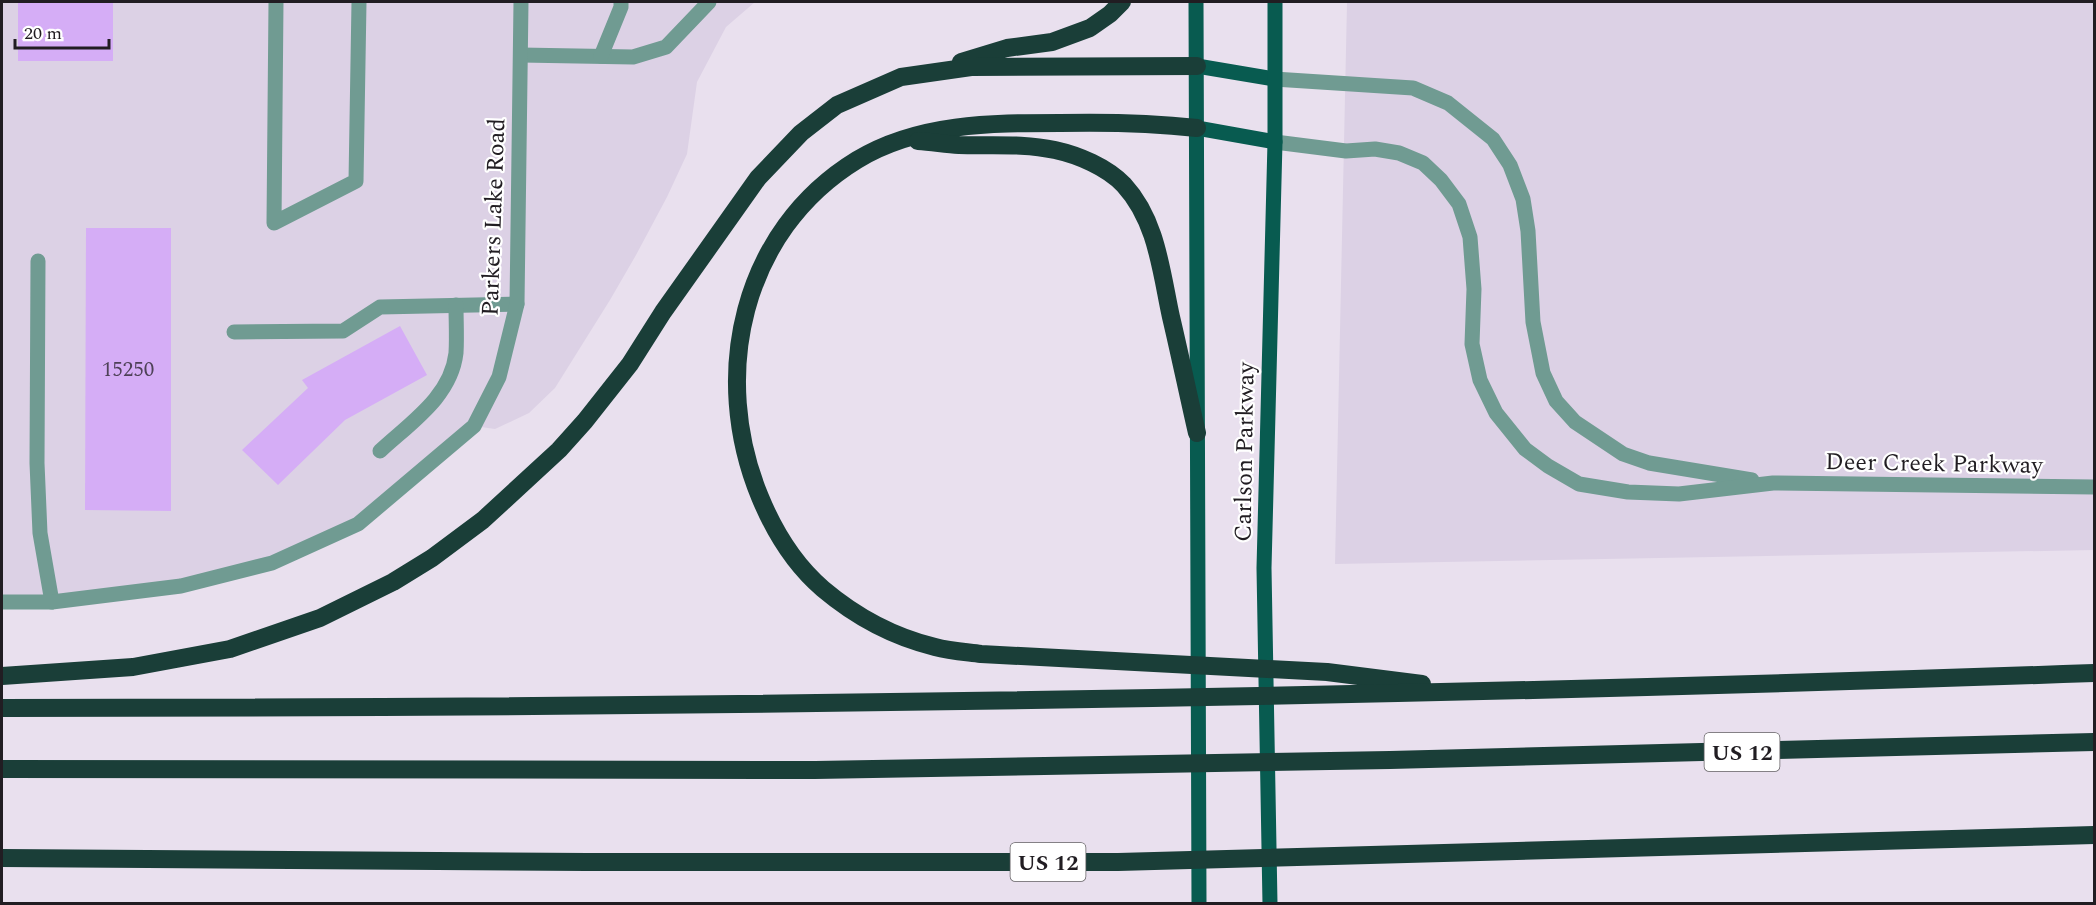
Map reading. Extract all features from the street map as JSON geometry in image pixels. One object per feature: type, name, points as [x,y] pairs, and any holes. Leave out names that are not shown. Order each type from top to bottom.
[{"type":"highway","points":[[922,73],[1007,48],[1052,42],[1090,28],[1122,2]]},
{"type":"highway","points":[[2,676],[133,667],[230,649],[320,618],[393,582],[432,558],[508,499],[559,450],[585,421],[630,364],[663,312],[758,178],[801,133],[837,105],[901,77],[971,67],[1197,66]]},
{"type":"highway","points":[[1197,128],[1151,123],[987,123],[949,128],[904,139],[858,159],[824,183],[795,212],[761,266],[744,314],[737,388],[740,425],[746,459],[768,516],[783,542],[821,587],[871,622],[936,648],[981,654],[1327,672],[1490,692]]},
{"type":"highway","points":[[904,139],[958,145],[1015,144],[1054,150],[1078,157],[1104,169],[1123,184],[1148,226],[1160,255],[1163,282],[1197,433]]},
{"type":"highway","points":[[2,708],[826,704],[1490,692],[2094,673]]},
{"type":"highway","name":"US 12","points":[[2,769],[839,770],[1390,760],[2094,742]]},
{"type":"highway","name":"US 12","points":[[2,858],[587,862],[1118,862],[2094,835]]},
{"type":"main road","name":"Carlson Parkway","points":[[1196,2],[1199,903]]},
{"type":"main road","name":"Carlson Parkway","points":[[1270,903],[1264,568],[1275,142],[1275,2]]},
{"type":"main road","name":"Deer Creek Parkway","points":[[1197,66],[1274,79]]},
{"type":"main road","name":"Deer Creek Parkway","points":[[1197,128],[1275,142]]},
{"type":"street","points":[[276,2],[274,224],[356,181],[359,2]]},
{"type":"street","name":"Parkers Lake Road","points":[[52,602],[181,586],[272,563],[358,524],[474,426],[499,378],[516,304],[521,2]]},
{"type":"street","points":[[601,56],[621,2]]},
{"type":"street","points":[[521,55],[633,57],[666,47],[709,2]]},
{"type":"street","name":"Deer Creek Parkway","points":[[1274,79],[1413,88],[1448,103],[1493,139],[1510,165],[1523,199],[1528,231],[1533,322],[1543,373],[1556,401],[1575,422],[1623,454],[1649,464],[1773,483]]},
{"type":"street","name":"Deer Creek Parkway","points":[[1275,142],[1346,151],[1375,149],[1399,153],[1423,163],[1441,180],[1459,204],[1470,237],[1474,289],[1472,344],[1480,380],[1496,413],[1525,449],[1579,484],[1628,492],[1679,494],[1773,483],[2094,487]]},
{"type":"street","points":[[2,602],[52,602],[40,532],[39,261]]},
{"type":"street","points":[[234,332],[343,331],[380,307],[516,304]]},
{"type":"street","points":[[380,451],[436,400],[449,379],[456,353],[456,305]]},
{"type":"shaded area","points":[[2,2],[755,2],[726,27],[697,82],[687,154],[636,255],[555,388],[529,413],[495,429],[474,426],[358,524],[272,563],[181,586],[2,602]]},
{"type":"shaded area","points":[[1347,2],[2094,2],[2094,550],[1335,564]]},
{"type":"building","points":[[18,2],[113,2],[113,61],[18,61]]},
{"type":"building","points":[[86,228],[171,228],[171,511],[85,510]]},
{"type":"building","points":[[400,326],[427,375],[345,420],[278,485],[242,450],[308,388],[302,380]]}]
